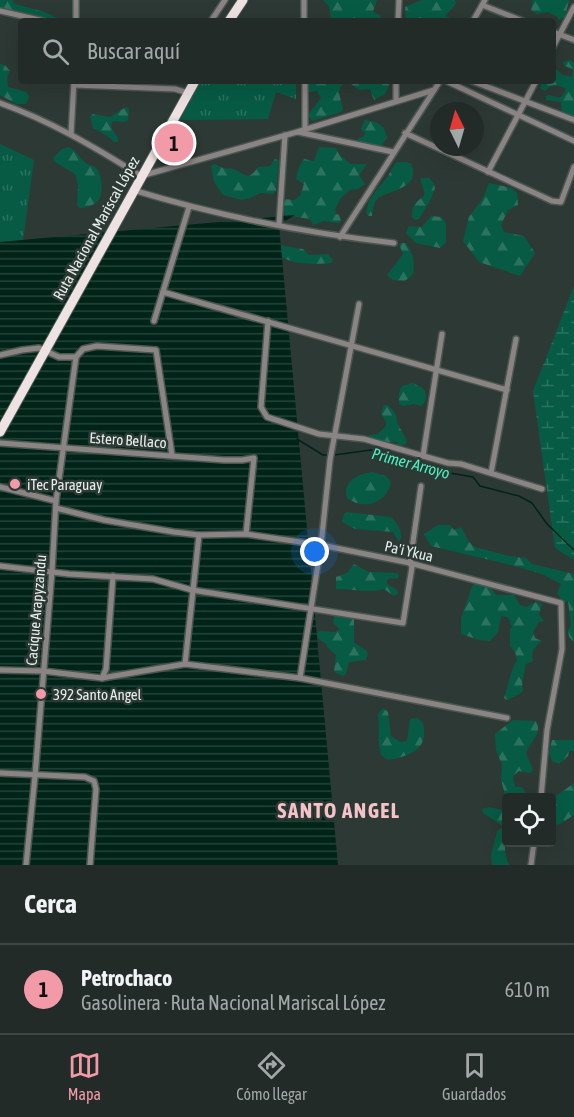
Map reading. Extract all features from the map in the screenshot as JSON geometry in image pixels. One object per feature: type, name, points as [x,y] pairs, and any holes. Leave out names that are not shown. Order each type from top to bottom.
[{"type":"highway","points":[[231,18],[243,0]]},
{"type":"highway","name":"Ruta Nacional Mariscal López","points":[[0,432],[193,84]]},
{"type":"street","points":[[76,0],[76,18]]},
{"type":"street","points":[[213,18],[225,0]]},
{"type":"street","points":[[304,0],[304,18]]},
{"type":"street","points":[[398,18],[399,0]]},
{"type":"street","points":[[475,18],[483,3],[516,18]]},
{"type":"street","points":[[574,7],[556,34],[574,40]]},
{"type":"street","points":[[0,11],[31,18]]},
{"type":"street","points":[[71,134],[74,84]]},
{"type":"street","points":[[91,84],[175,89],[188,93]]},
{"type":"street","points":[[175,89],[178,84]]},
{"type":"street","points":[[304,84],[305,129]]},
{"type":"street","points":[[396,84],[396,101]]},
{"type":"street","points":[[340,237],[438,84]]},
{"type":"street","points":[[452,84],[574,141]]},
{"type":"street","points":[[480,84],[574,120]]},
{"type":"street","points":[[488,172],[534,84]]},
{"type":"street","points":[[0,104],[26,112],[71,134],[141,176],[434,90]]},
{"type":"street","points":[[297,132],[393,152]]},
{"type":"street","points":[[405,133],[552,201],[561,202],[574,167]]},
{"type":"street","points":[[279,225],[285,135]]},
{"type":"street","points":[[133,190],[189,207],[340,237],[394,243]]},
{"type":"street","points":[[154,321],[189,207]]},
{"type":"street","points":[[163,292],[507,390]]},
{"type":"street","points":[[300,678],[312,610],[331,455],[359,304]]},
{"type":"street","points":[[268,321],[261,407],[267,417],[319,434],[364,439],[543,489]]},
{"type":"street","points":[[423,456],[442,334]]},
{"type":"street","points":[[491,473],[516,339]]},
{"type":"street","points":[[5,354],[39,348],[59,357],[76,357],[83,349],[97,346],[156,350],[172,455]]},
{"type":"street","name":"Cacique Arapyzandu","points":[[26,865],[36,776],[56,501],[76,357]]},
{"type":"street","name":"Estero Bellaco","points":[[0,443],[224,460],[254,458],[246,534]]},
{"type":"street","points":[[0,566],[153,579],[192,590],[403,623],[421,486]]},
{"type":"street","points":[[0,487],[56,501]]},
{"type":"street","name":"Pa'i Ykua","points":[[56,508],[135,526],[199,535],[246,534],[321,545],[410,563],[561,603],[562,649],[547,730],[541,793]]},
{"type":"street","points":[[185,664],[199,535]]},
{"type":"street","points":[[102,678],[106,669],[113,576]]},
{"type":"street","points":[[0,670],[43,671],[102,678],[185,664],[300,678],[507,718]]},
{"type":"street","points":[[0,773],[85,777],[94,781],[96,789],[90,865]]},
{"type":"street","points":[[531,865],[533,847]]},
{"type":"green space","points":[[0,0],[12,0],[15,4],[45,12],[57,18],[25,18],[0,13]]},
{"type":"green space","points":[[323,0],[377,0],[373,12],[380,15],[381,18],[331,18],[329,6]]},
{"type":"green space","points":[[422,0],[455,0],[456,4],[445,16],[451,18],[406,18],[405,7]]},
{"type":"green space","points":[[533,0],[569,0],[565,17],[558,20],[558,17],[548,12],[537,14],[531,10]]},
{"type":"green space","points":[[570,60],[574,63],[574,116],[562,113],[561,102],[546,100],[546,96],[549,95],[560,98],[565,88],[554,85],[545,91],[540,88],[541,84],[556,84],[556,69],[563,75],[572,77],[573,69],[564,66],[563,62]]},
{"type":"green space","points":[[0,64],[5,65],[10,71],[7,78],[8,87],[27,92],[29,97],[26,104],[16,104],[0,95]]},
{"type":"green space","points":[[199,84],[296,84],[296,99],[276,92],[268,119],[180,120]]},
{"type":"green space","points":[[306,84],[345,84],[340,89],[343,109],[341,112],[312,121],[308,115],[321,98],[317,91],[310,92]]},
{"type":"green space","points":[[351,84],[390,84],[385,94],[374,100],[370,89],[359,90]]},
{"type":"green space","points":[[126,107],[129,109],[128,120],[113,121],[111,127],[118,142],[114,142],[93,128],[90,117],[93,114],[110,117]]},
{"type":"green space","points":[[365,120],[376,122],[384,128],[387,137],[381,146],[360,142],[358,139],[364,136],[365,133],[361,129]]},
{"type":"green space","points":[[0,144],[34,160],[18,277],[0,267]]},
{"type":"green space","points":[[69,147],[87,164],[96,168],[100,174],[102,189],[100,198],[90,206],[80,208],[77,205],[78,185],[75,174],[55,162],[53,158],[62,149]]},
{"type":"green space","points":[[319,147],[336,148],[340,156],[350,164],[367,164],[359,175],[365,184],[358,189],[350,190],[341,198],[335,209],[341,221],[339,223],[323,221],[313,225],[310,219],[285,215],[283,209],[284,199],[294,200],[300,196],[304,184],[296,179],[299,167],[304,159],[314,161]]},
{"type":"green space","points":[[275,159],[279,160],[276,191],[273,194],[261,193],[242,200],[223,195],[214,182],[211,166],[214,164],[249,176],[258,167],[270,166]]},
{"type":"green space","points":[[396,162],[411,164],[412,178],[402,187],[378,198],[374,204],[372,216],[369,216],[366,213],[369,201]]},
{"type":"green space","points":[[421,178],[429,178],[435,188],[419,219],[415,220],[412,217],[413,207],[424,196]]},
{"type":"green space","points":[[489,183],[512,188],[517,193],[518,205],[508,210],[501,225],[504,232],[524,236],[535,253],[520,276],[479,262],[463,241],[469,217],[483,198]]},
{"type":"green space","points":[[431,216],[441,217],[446,223],[446,242],[440,248],[416,243],[406,233],[409,226],[422,227]]},
{"type":"green space","points":[[273,240],[284,246],[303,249],[309,255],[328,254],[333,260],[332,263],[290,261],[279,254]]},
{"type":"green space","points":[[406,243],[414,262],[413,274],[405,281],[393,280],[387,275],[403,254],[399,244]]},
{"type":"green space","points":[[574,286],[574,560],[555,548],[533,391]]},
{"type":"green space","points":[[413,383],[424,389],[426,396],[424,403],[421,406],[399,404],[399,393],[402,386]]},
{"type":"green space","points":[[384,405],[392,409],[407,443],[397,445],[398,442],[380,442],[369,439],[369,435],[378,434],[386,426],[381,413]]},
{"type":"green space","points":[[373,472],[386,476],[391,482],[389,489],[380,500],[360,504],[347,498],[347,487],[353,479]]},
{"type":"green space","points":[[346,512],[391,517],[398,525],[401,539],[399,542],[393,532],[355,529],[342,522]]},
{"type":"green space","points":[[438,525],[450,525],[454,530],[461,527],[469,542],[475,547],[526,558],[532,564],[574,574],[574,642],[569,637],[568,630],[571,626],[568,601],[563,603],[557,593],[561,584],[544,575],[519,567],[431,546],[424,534]]},
{"type":"green space","points":[[354,564],[369,572],[398,573],[397,579],[390,578],[387,584],[397,590],[398,594],[394,596],[384,589],[367,591],[336,589],[336,577],[347,573]]},
{"type":"green space","points":[[473,584],[489,585],[496,595],[514,595],[520,605],[526,607],[536,602],[542,604],[539,615],[544,621],[539,622],[533,632],[535,638],[542,641],[534,650],[533,661],[526,664],[522,682],[523,690],[507,700],[504,698],[517,661],[515,652],[510,646],[512,627],[508,617],[501,616],[498,632],[490,641],[461,634],[461,618]]},
{"type":"green space","points":[[334,616],[350,616],[354,619],[354,643],[368,653],[366,660],[349,662],[346,674],[343,676],[334,672],[336,655],[317,635],[319,631],[335,632],[340,629],[333,623]]},
{"type":"green space","points":[[383,708],[388,712],[391,736],[400,742],[407,741],[410,719],[418,718],[423,723],[423,740],[416,750],[388,760],[381,755],[378,714]]},
{"type":"green space","points":[[513,720],[536,721],[537,734],[526,753],[533,770],[530,773],[519,771],[513,776],[515,787],[522,787],[526,793],[505,793],[501,780],[502,765],[496,750],[495,734]]},
{"type":"green space","points":[[552,740],[574,740],[574,751],[569,751],[568,756],[559,764],[552,761],[549,753]]},
{"type":"green space","points":[[574,783],[574,815],[556,825],[556,796]]},
{"type":"green space","points":[[489,807],[502,810],[502,825],[483,813],[482,809]]},
{"type":"green space","points":[[499,829],[502,829],[502,847],[505,847],[507,861],[510,865],[492,865],[491,855]]},
{"type":"shaded area","points":[[295,215],[279,225],[338,865],[0,865],[0,242]]},
{"type":"waterway","name":"Primer Arroyo","points":[[297,439],[323,455],[329,455]]},
{"type":"waterway","name":"Primer Arroyo","points":[[334,455],[371,450],[427,469],[473,477],[480,486],[519,496],[532,503],[547,524],[574,550]]},
{"type":"place","name":"Petrochaco","points":[[174,143]]},
{"type":"place","name":"iTec Paraguay","points":[[15,484]]},
{"type":"place","name":"392 Santo Angel","points":[[41,694]]},
{"type":"district","name":"SANTO ANGEL","points":[[339,810]]}]
